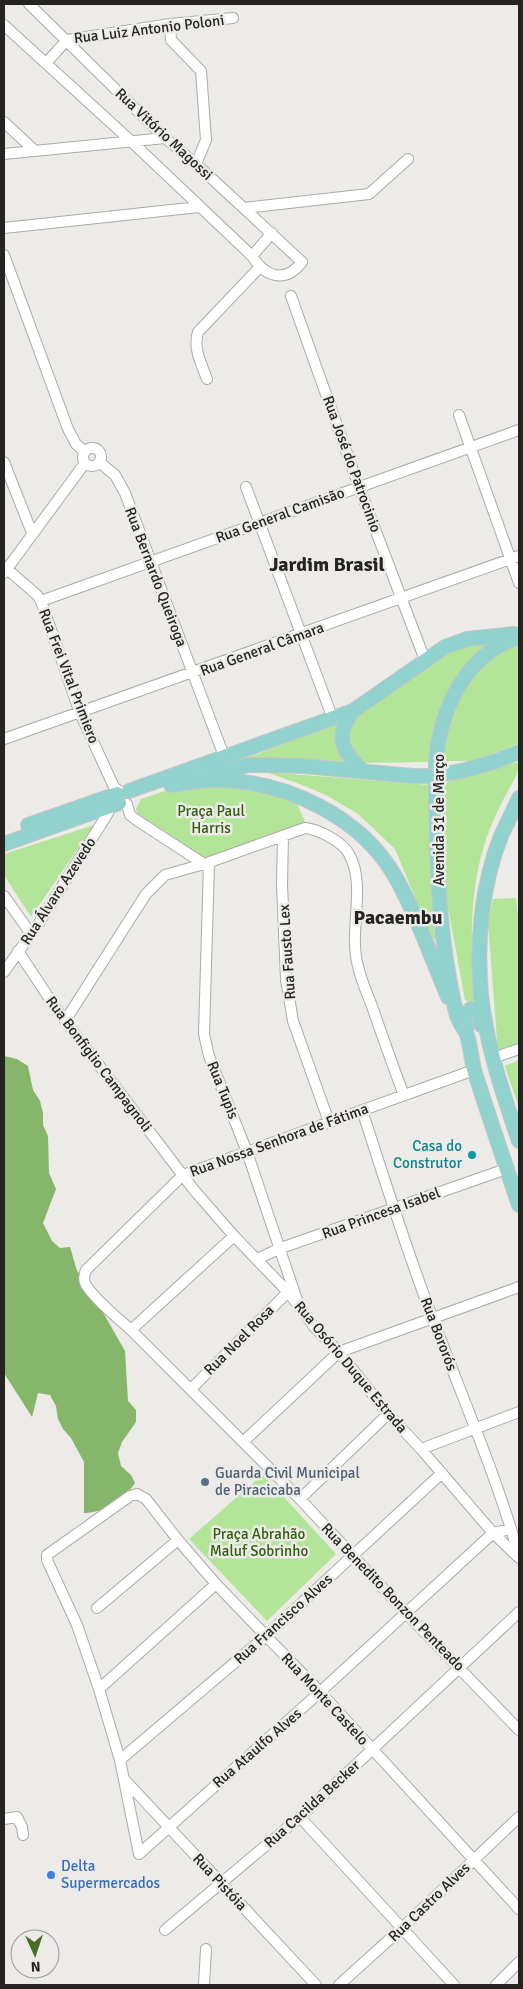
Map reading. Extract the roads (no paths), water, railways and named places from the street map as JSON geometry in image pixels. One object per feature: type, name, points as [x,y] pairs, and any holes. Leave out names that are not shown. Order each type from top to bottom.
[{"type":"main road","points":[[4,844],[122,799],[224,756],[353,711],[445,647],[467,639],[519,635]]},
{"type":"main road","name":"Avenida 31 de Março","points":[[519,635],[484,655],[467,672],[444,720],[438,748],[436,784],[438,889],[441,931],[458,1018],[467,1038],[474,1070],[519,1205]]},
{"type":"main road","points":[[353,711],[344,723],[343,744],[349,758],[364,772]]},
{"type":"main road","points":[[4,834],[171,785],[248,765],[302,766],[432,776],[462,771],[497,761],[519,752]]},
{"type":"main road","points":[[171,785],[215,780],[247,782],[277,788],[305,799],[331,813],[356,831],[379,853],[396,878],[458,1018]]},
{"type":"main road","points":[[519,798],[501,837],[493,864],[481,925],[481,994],[493,1058],[519,1141]]},
{"type":"main road","points":[[493,1058],[484,1044],[479,1011],[470,1009],[464,1016],[467,1038],[478,1060],[490,1093],[493,1096],[503,1093]]},
{"type":"street","name":"Rua Vitório Magossi","points":[[4,25],[132,142],[252,256],[259,268],[269,274],[288,275],[296,270],[302,262],[196,164],[165,138],[29,4]]},
{"type":"street","name":"Rua Luiz Antonio Poloni","points":[[46,63],[67,40],[170,24],[233,18]]},
{"type":"street","points":[[170,24],[171,40],[201,71],[206,140],[196,164]]},
{"type":"street","points":[[4,122],[35,151]]},
{"type":"street","points":[[4,154],[165,138]]},
{"type":"street","points":[[244,208],[369,194],[408,159]]},
{"type":"street","points":[[4,228],[199,207]]},
{"type":"street","points":[[252,256],[272,233]]},
{"type":"street","points":[[4,255],[68,429],[76,444],[84,452]]},
{"type":"street","points":[[207,379],[196,351],[198,332],[259,268]]},
{"type":"street","name":"Rua José do Patrocinio","points":[[291,296],[425,660]]},
{"type":"street","points":[[459,414],[470,447],[515,557],[519,583]]},
{"type":"street","name":"Rua General Camisão","points":[[41,600],[519,430]]},
{"type":"street","points":[[84,452],[93,448],[98,451],[100,456],[99,462],[94,466],[85,463]]},
{"type":"street","points":[[84,452],[85,463]]},
{"type":"street","points":[[4,462],[32,533]]},
{"type":"street","name":"Rua Bernardo Queiroga","points":[[99,462],[118,480],[224,756]]},
{"type":"street","points":[[5,571],[85,463]]},
{"type":"street","points":[[246,488],[333,719]]},
{"type":"street","name":"Rua General Câmara","points":[[4,739],[301,635],[515,557]]},
{"type":"street","name":"Rua Frei Vital Primiero","points":[[5,571],[41,600],[80,713],[114,787],[130,814],[138,821],[207,863]]},
{"type":"street","name":"Rua Álvaro Azevedo","points":[[4,972],[31,934],[102,821],[122,799]]},
{"type":"street","points":[[65,1020],[146,894],[165,875],[207,863],[305,828],[314,829],[331,838],[348,852],[354,864],[357,891],[354,940],[357,966],[404,1095]]},
{"type":"street","name":"Rua Fausto Lex","points":[[284,836],[282,884],[286,980],[293,1021],[329,1122]]},
{"type":"street","name":"Rua Tupis","points":[[207,863],[204,1034],[209,1056],[247,1152],[281,1248],[299,1308]]},
{"type":"street","points":[[4,896],[31,934]]},
{"type":"street","name":"Rua Bonfiglio Campagnoli","points":[[18,951],[65,1020],[184,1175]]},
{"type":"street","points":[[493,1058],[519,1049]]},
{"type":"street","name":"Rua Nossa Senhora de Fátima","points":[[86,1270],[184,1175],[474,1070]]},
{"type":"street","name":"Rua Bororós","points":[[362,1110],[394,1209],[433,1319],[515,1534],[519,1557]]},
{"type":"street","name":"Rua Princesa Isabel","points":[[257,1259],[281,1248],[506,1169]]},
{"type":"street","name":"Rua Osório Duque Estrada","points":[[184,1175],[194,1190],[234,1236],[288,1292],[315,1328],[338,1352],[388,1414],[421,1449],[493,1534],[519,1557]]},
{"type":"street","points":[[131,1330],[234,1236]]},
{"type":"street","name":"Rua Benedito Bonzon Penteado","points":[[86,1270],[84,1276],[86,1284],[104,1305],[191,1389],[300,1499],[460,1668],[516,1718],[519,1730]]},
{"type":"street","points":[[243,1442],[338,1352],[519,1287]]},
{"type":"street","name":"Rua Noel Rosa","points":[[191,1389],[288,1292]]},
{"type":"street","points":[[421,1449],[519,1412]]},
{"type":"street","points":[[300,1499],[388,1414]]},
{"type":"street","name":"Rua Francisco Alves","points":[[120,1760],[266,1636],[442,1473]]},
{"type":"street","name":"Rua Monte Castelo","points":[[99,1689],[77,1625],[47,1560],[47,1555],[130,1496],[137,1494],[146,1499],[216,1584],[320,1692],[519,1909]]},
{"type":"street","name":"Rua Ataulfo Alves","points":[[124,1779],[139,1854],[493,1534],[515,1534]]},
{"type":"street","points":[[96,1608],[178,1540]]},
{"type":"street","points":[[124,1779],[99,1689],[216,1584]]},
{"type":"street","name":"Rua Cacilda Becker","points":[[165,1930],[220,1882],[300,1817],[519,1612]]},
{"type":"street","name":"Rua Pistóia","points":[[124,1779],[316,1985]]},
{"type":"street","points":[[4,1819],[17,1817],[22,1827],[23,1835]]},
{"type":"street","points":[[300,1817],[454,1985]]},
{"type":"street","name":"Rua Castro Alves","points":[[339,1985],[519,1818]]},
{"type":"street","points":[[204,1985],[206,1949]]},
{"type":"street","points":[[496,1985],[519,1962]]},
{"type":"place","name":"Casa do Construtor","points":[[472,1155]]},
{"type":"place","name":"Guarda Civil Municipal de Piracicaba","points":[[205,1482]]},
{"type":"place","name":"Delta Supermercados","points":[[51,1875]]},
{"type":"district","name":"Jardim Brasil","points":[[327,564]]},
{"type":"district","name":"Pacaembu","points":[[398,917]]},
{"type":"park label","name":"Praça Paul Harris","points":[[211,820]]},
{"type":"park label","name":"Praça Abrahão Maluf Sobrinho","points":[[259,1542]]}]
